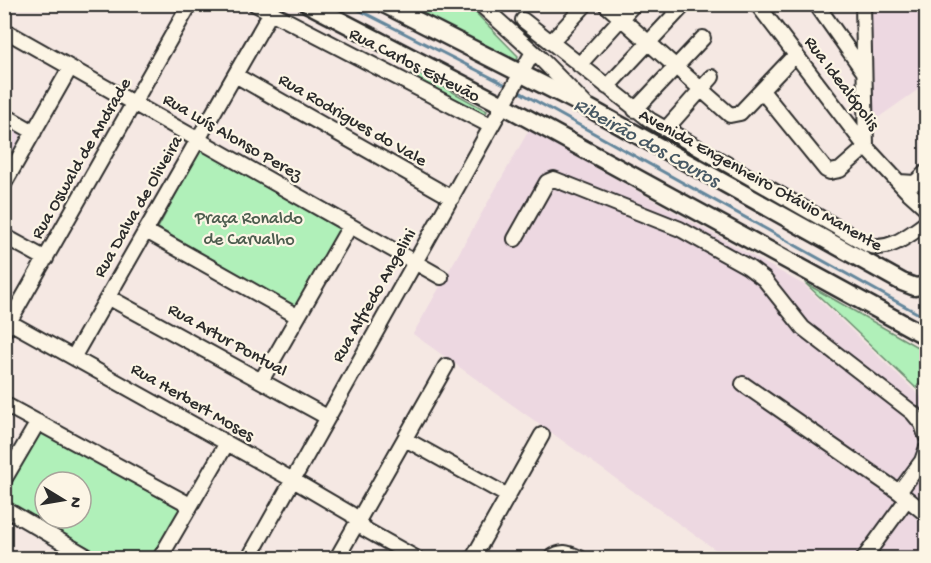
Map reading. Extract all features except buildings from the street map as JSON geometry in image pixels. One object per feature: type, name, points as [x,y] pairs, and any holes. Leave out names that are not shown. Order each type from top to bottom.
[{"type":"main road","points":[[308,4],[506,101],[927,336]]},
{"type":"main road","name":"Avenida Engenheiro Otávio Manente","points":[[384,4],[520,76],[589,108],[902,282],[915,287],[927,285]]},
{"type":"street","name":"Rua Oswald de Andrade","points":[[6,324],[46,259],[190,4]]},
{"type":"street","name":"Rua Carlos Estevão","points":[[255,4],[491,126]]},
{"type":"street","points":[[480,4],[574,90],[589,108]]},
{"type":"street","points":[[551,42],[586,4]]},
{"type":"street","points":[[605,4],[733,116],[740,113],[796,54]]},
{"type":"street","points":[[579,65],[634,4]]},
{"type":"street","name":"Rua Idealópolis","points":[[757,4],[866,147],[899,182],[927,207]]},
{"type":"street","points":[[816,4],[864,72]]},
{"type":"street","points":[[762,91],[826,170],[830,172],[840,170],[866,147],[862,4]]},
{"type":"street","points":[[607,87],[681,8]]},
{"type":"street","name":"Rua Dalva de Oliveira","points":[[74,357],[271,12]]},
{"type":"street","name":"Avenida Engenheiro Otávio Manente","points":[[523,20],[635,110],[872,247],[880,248],[893,244],[927,223]]},
{"type":"street","name":"Rua Luís Alonso Perez","points":[[4,30],[441,277]]},
{"type":"street","points":[[635,110],[703,38]]},
{"type":"street","name":"Rua Alfredo Angelini","points":[[249,558],[533,52]]},
{"type":"street","points":[[4,184],[70,68]]},
{"type":"street","name":"Rua Rodrigues do Vale","points":[[235,75],[452,198]]},
{"type":"street","points":[[666,129],[712,77]]},
{"type":"street","points":[[4,115],[34,132]]},
{"type":"street","points":[[899,182],[912,184],[927,172]]},
{"type":"street","points":[[515,239],[547,182],[554,179],[680,229],[748,267],[764,279],[803,328],[913,413],[922,424],[927,436]]},
{"type":"street","points":[[261,381],[350,226]]},
{"type":"street","points":[[146,231],[297,316]]},
{"type":"street","points":[[4,236],[46,259]]},
{"type":"street","name":"Rua Artur Pontual","points":[[108,297],[327,417]]},
{"type":"street","name":"Rua Herbert Moses","points":[[6,324],[74,357],[293,480],[351,514],[366,530],[416,558]]},
{"type":"street","points":[[337,558],[446,366]]},
{"type":"street","points":[[743,384],[927,514]]},
{"type":"street","points":[[4,404],[190,505]]},
{"type":"street","points":[[4,480],[38,422]]},
{"type":"street","points":[[473,558],[542,435]]},
{"type":"street","points":[[405,439],[508,496]]},
{"type":"street","points":[[160,558],[227,443]]},
{"type":"street","points":[[864,558],[903,495],[927,450]]},
{"type":"street","points":[[4,508],[90,558]]},
{"type":"street","points":[[551,558],[559,552],[568,552],[580,558]]},
{"type":"shaded area","points":[[865,5],[926,5],[926,84],[869,124]]},
{"type":"shaded area","points":[[5,120],[16,126],[21,133],[5,168]]},
{"type":"shaded area","points":[[529,130],[804,285],[926,402],[926,558],[727,558],[413,334]]},
{"type":"green space","points":[[400,5],[468,5],[518,56],[517,61],[511,63]]},
{"type":"green space","points":[[413,70],[487,111],[484,116],[410,76]]},
{"type":"green space","name":"Praça Ronaldo de Carvalho","points":[[200,149],[341,230],[296,307],[158,228]]},
{"type":"green space","points":[[805,283],[926,352],[926,373],[916,388]]},
{"type":"green space","points":[[38,430],[180,509],[152,558],[107,558],[56,530],[93,530],[93,470],[33,470],[33,517],[5,502],[5,494]]},
{"type":"waterway","name":"Ribeirão dos Couros","points":[[347,4],[508,86]]},
{"type":"waterway","name":"Ribeirão dos Couros","points":[[516,90],[926,318]]}]
